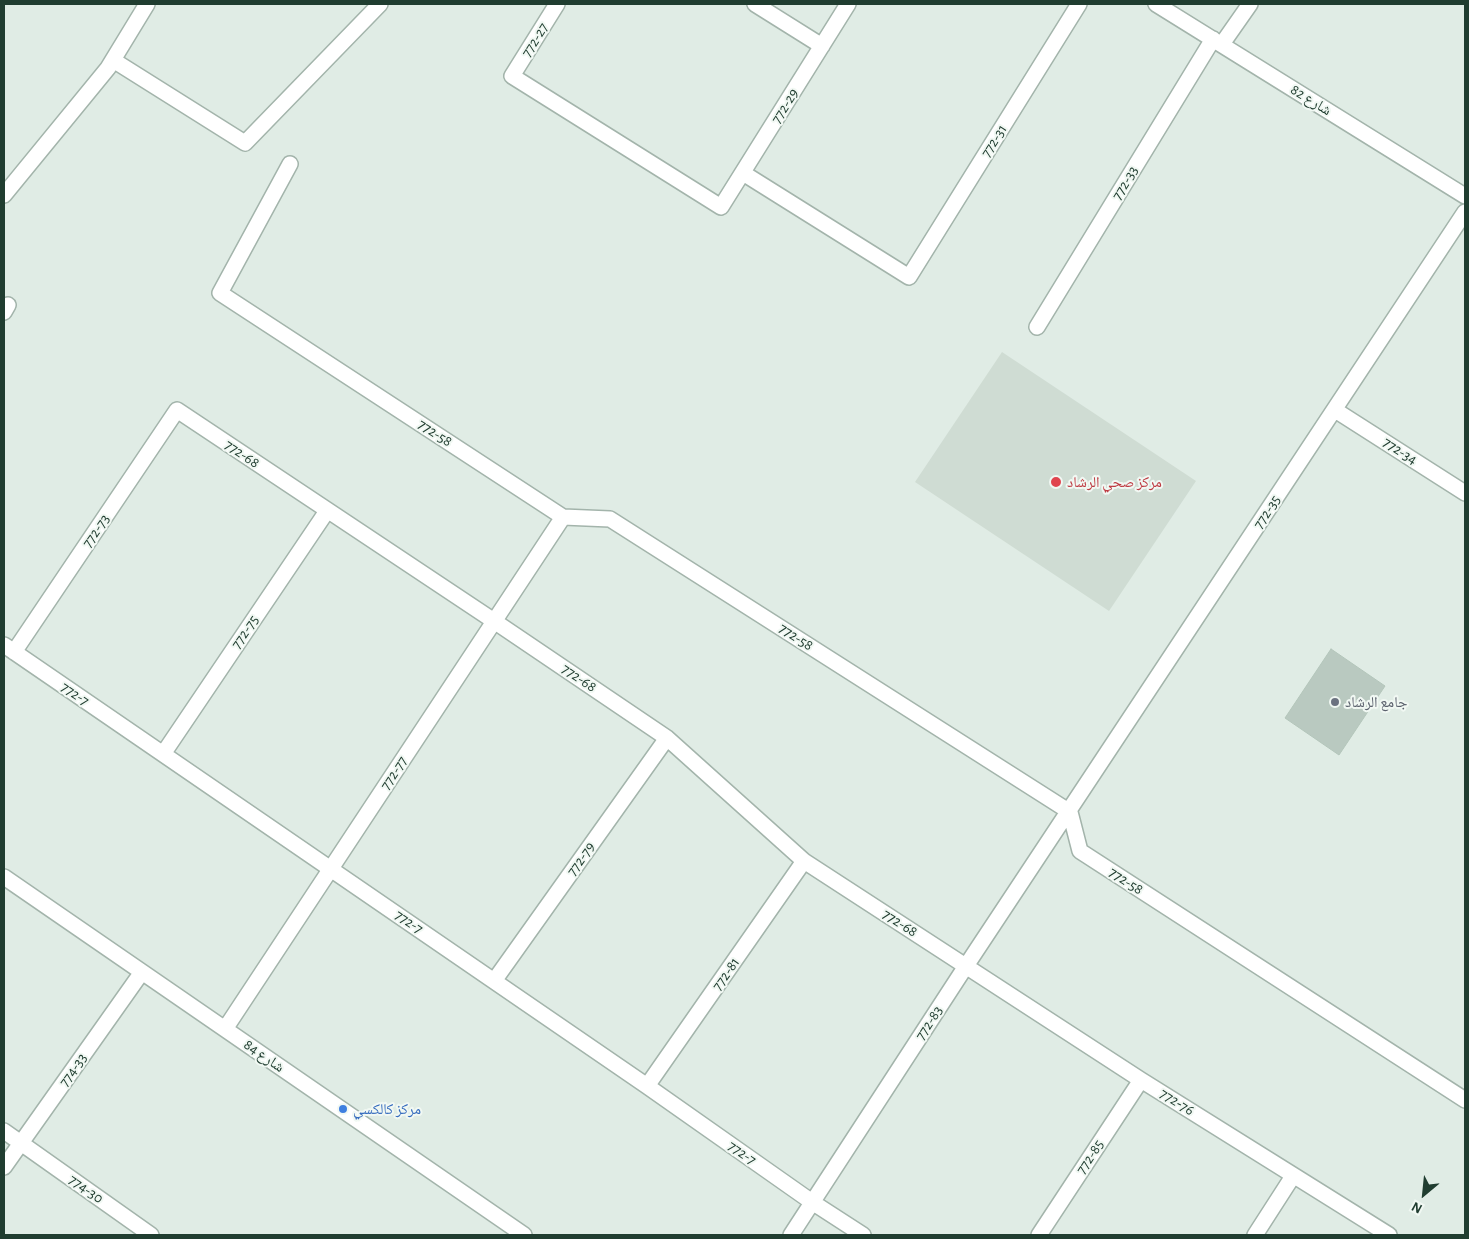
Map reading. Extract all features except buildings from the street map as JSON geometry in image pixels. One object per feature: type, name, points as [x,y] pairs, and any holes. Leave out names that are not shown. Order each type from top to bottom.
[{"type":"street","points":[[4,196],[108,68],[148,4]]},
{"type":"street","points":[[113,60],[245,143],[380,4]]},
{"type":"street","name":"772-27","points":[[557,4],[512,76],[721,207]]},
{"type":"street","points":[[755,4],[822,46]]},
{"type":"street","name":"772-29","points":[[721,207],[848,4]]},
{"type":"street","name":"772-31","points":[[743,172],[909,277],[1079,4]]},
{"type":"street","name":"شارع 82","points":[[1156,4],[1465,196]]},
{"type":"street","name":"772-33","points":[[1037,327],[1217,42],[1250,4]]},
{"type":"street","name":"772-58","points":[[290,164],[220,293],[563,517],[610,519],[1070,812],[1080,851],[1465,1100]]},
{"type":"street","name":"772-35","points":[[1070,812],[1465,212]]},
{"type":"street","name":"772-68","points":[[177,410],[667,738],[804,861],[966,966]]},
{"type":"street","name":"772-73","points":[[9,649],[177,410]]},
{"type":"street","name":"772-34","points":[[1335,410],[1465,493]]},
{"type":"street","name":"772-75","points":[[163,754],[327,511]]},
{"type":"street","name":"772-77","points":[[225,1030],[563,517]]},
{"type":"street","name":"772-7","points":[[9,649],[647,1086],[812,1202],[863,1235]]},
{"type":"street","name":"772-79","points":[[494,981],[667,738]]},
{"type":"street","name":"772-83","points":[[791,1235],[966,966],[1070,812]]},
{"type":"street","name":"772-81","points":[[647,1086],[804,861]]},
{"type":"street","name":"شارع 84","points":[[4,877],[524,1235]]},
{"type":"street","name":"772-76","points":[[966,966],[1141,1080],[1389,1235]]},
{"type":"street","name":"774-33","points":[[4,1167],[142,972]]},
{"type":"street","name":"772-85","points":[[1039,1235],[1141,1080]]},
{"type":"street","name":"774-30","points":[[4,1131],[151,1235]]},
{"type":"street","points":[[1255,1235],[1293,1176]]},
{"type":"shaded area","name":"مركز صحي الرشاد","points":[[1002,352],[1196,481],[1109,611],[915,482]]},
{"type":"place","name":"مركز صحي الرشاد","points":[[1056,482]]},
{"type":"place","name":"جامع الرشاد","points":[[1335,702]]},
{"type":"place","name":"مركز كالكسي","points":[[343,1109]]}]
